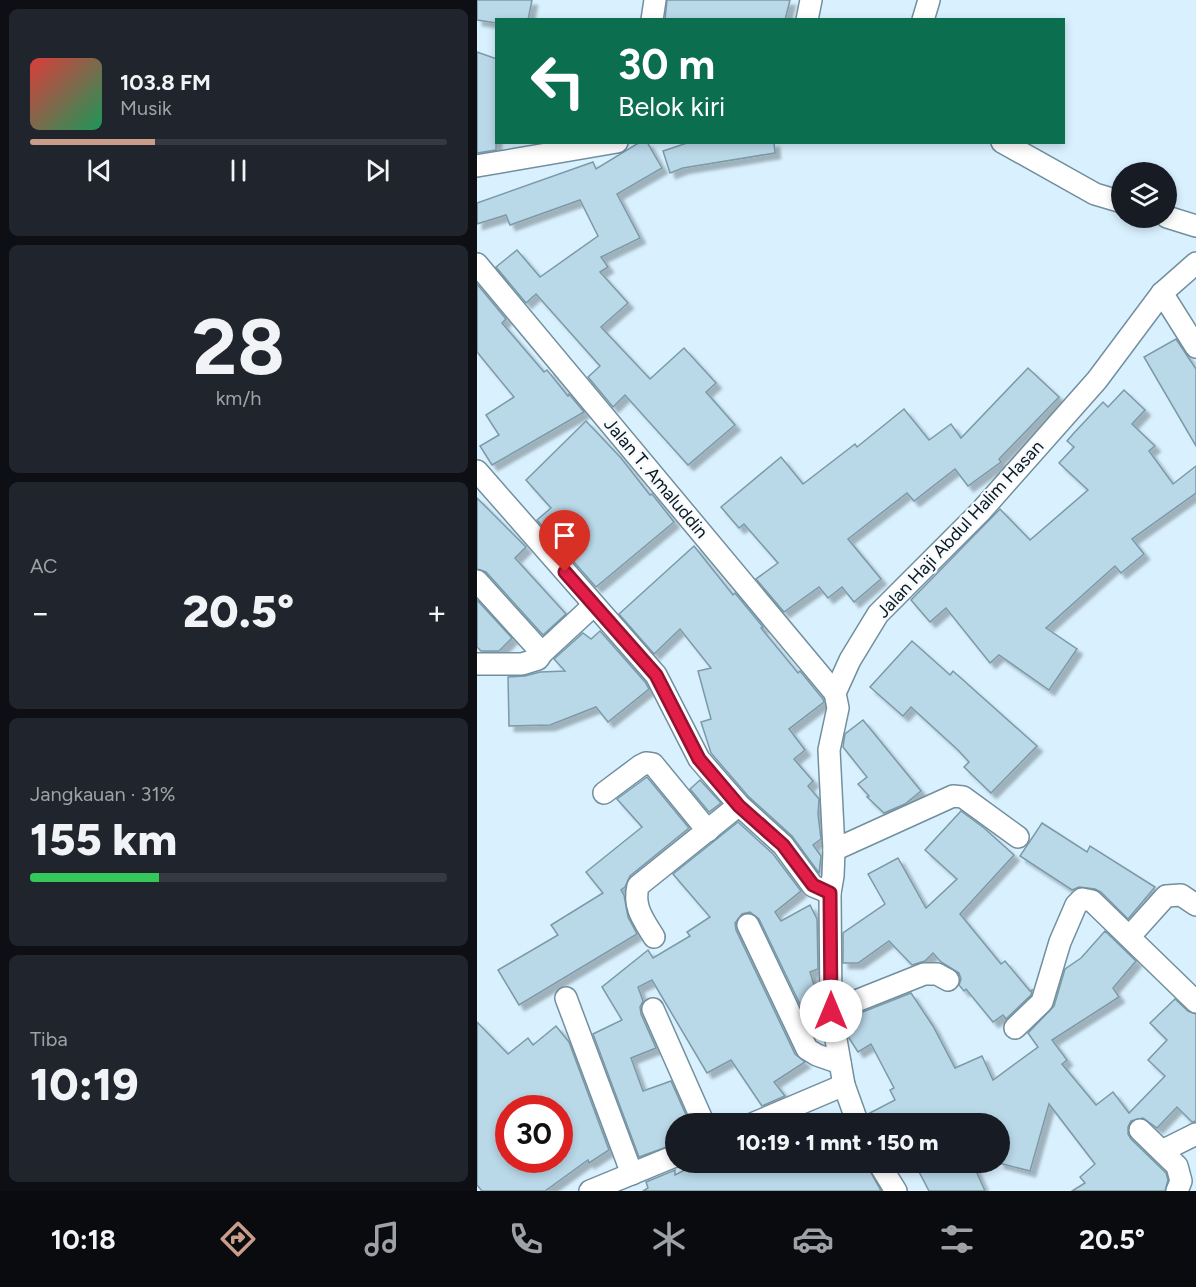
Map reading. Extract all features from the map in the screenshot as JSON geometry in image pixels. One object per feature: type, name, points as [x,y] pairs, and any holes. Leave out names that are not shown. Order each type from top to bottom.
[{"type":"street","points":[[652,18],[655,0]]},
{"type":"street","points":[[807,18],[811,0]]},
{"type":"street","points":[[924,18],[929,0]]},
{"type":"street","points":[[477,166],[605,144]]},
{"type":"street","points":[[1006,144],[1095,194],[1111,199]]},
{"type":"street","points":[[1177,220],[1196,226]]},
{"type":"street","name":"Jalan T. Amaluddin","points":[[477,264],[835,693]]},
{"type":"street","name":"Jalan Haji Abdul Halim Hasan","points":[[854,1113],[844,1085],[831,1011],[830,893],[834,850],[829,750],[838,708],[835,693],[850,660],[878,614],[981,512],[1097,380],[1162,292],[1196,264]]},
{"type":"street","points":[[1162,292],[1196,347]]},
{"type":"street","points":[[477,471],[656,675],[699,759],[739,806],[783,845],[813,885],[830,893]]},
{"type":"street","points":[[477,581],[542,652]]},
{"type":"street","points":[[478,664],[522,664],[538,659],[542,652],[594,605]]},
{"type":"street","points":[[604,794],[640,766],[646,763],[653,764],[708,831]]},
{"type":"street","points":[[834,850],[953,796],[963,796],[1018,837]]},
{"type":"street","points":[[654,937],[637,910],[635,898],[638,886],[739,806]]},
{"type":"street","points":[[1131,936],[1166,896],[1181,895],[1196,905]]},
{"type":"street","points":[[1015,1028],[1042,1002],[1060,942],[1076,905],[1082,900],[1092,901],[1131,936],[1196,1002]]},
{"type":"street","points":[[748,925],[807,1049],[840,1063]]},
{"type":"street","points":[[831,1011],[924,974],[937,974],[948,980]]},
{"type":"street","points":[[566,998],[631,1174]]},
{"type":"street","points":[[653,1010],[699,1113]]},
{"type":"street","points":[[778,1113],[844,1085]]},
{"type":"street","points":[[1140,1131],[1177,1166],[1181,1181],[1177,1191]]},
{"type":"street","points":[[1162,1151],[1196,1134]]},
{"type":"street","points":[[590,1191],[665,1160]]},
{"type":"street","points":[[884,1173],[895,1191]]},
{"type":"building","points":[[477,0],[532,0],[528,18],[495,18],[495,23],[477,20]]},
{"type":"building","points":[[667,0],[790,0],[786,18],[665,18]]},
{"type":"building","points":[[477,52],[495,58],[496,144],[496,150],[477,153]]},
{"type":"building","points":[[637,144],[648,144],[662,168],[617,194],[640,238],[601,257],[608,267],[600,272],[628,303],[601,327],[650,379],[684,348],[716,383],[706,392],[735,425],[688,465],[625,395],[613,407],[588,377],[600,366],[536,294],[526,303],[496,267],[517,250],[540,277],[598,236],[580,200],[510,225],[506,215],[477,224],[477,203],[593,162],[596,169]]},
{"type":"building","points":[[684,144],[774,144],[775,153],[683,168],[670,173],[663,151]]},
{"type":"building","points":[[477,284],[506,319],[502,323],[544,372],[547,370],[584,412],[492,465],[480,446],[499,435],[486,415],[514,397],[477,352]]},
{"type":"building","points":[[1176,339],[1196,369],[1196,446],[1144,357]]},
{"type":"building","points":[[1028,368],[1059,397],[999,459],[1001,462],[968,486],[955,469],[914,501],[907,493],[848,539],[881,579],[854,602],[842,587],[828,598],[819,587],[784,612],[756,579],[778,563],[744,524],[739,528],[721,507],[781,457],[803,484],[855,444],[857,447],[904,409],[929,440],[951,424],[961,438]]},
{"type":"building","points":[[1124,390],[1145,410],[1132,424],[1155,446],[1149,451],[1173,484],[1196,466],[1196,493],[1132,539],[1144,554],[1121,573],[1115,566],[1046,628],[1077,649],[1049,690],[999,655],[990,663],[946,608],[930,622],[911,600],[1000,509],[1030,540],[1088,490],[1059,463],[1074,447],[1067,441],[1073,434],[1103,402],[1108,407]]},
{"type":"building","points":[[586,421],[621,458],[674,522],[596,587],[537,520],[551,508],[526,480]]},
{"type":"building","points":[[477,498],[526,547],[515,558],[566,614],[543,635],[486,572],[477,569]]},
{"type":"building","points":[[694,546],[733,595],[735,593],[763,627],[761,628],[798,673],[800,671],[823,699],[824,702],[789,729],[805,750],[794,759],[813,781],[808,786],[819,799],[821,839],[813,845],[821,856],[819,873],[792,836],[748,796],[711,753],[701,722],[711,719],[698,671],[711,668],[680,629],[654,654],[619,614]]},
{"type":"building","points":[[477,600],[512,638],[499,651],[481,651],[477,647]]},
{"type":"building","points":[[600,631],[649,689],[608,722],[596,707],[550,725],[509,726],[508,677],[565,671],[554,659],[583,633],[591,639]]},
{"type":"building","points":[[912,641],[950,675],[953,671],[1037,746],[991,793],[964,767],[969,762],[958,750],[911,707],[903,716],[870,687]]},
{"type":"building","points":[[863,720],[921,791],[905,804],[884,813],[867,797],[869,796],[858,784],[867,777],[843,747],[845,734]]},
{"type":"building","points":[[647,777],[689,828],[630,876],[621,890],[628,917],[637,934],[519,1005],[498,970],[558,935],[551,925],[603,893],[586,872],[642,827],[617,799]]},
{"type":"building","points":[[700,780],[721,803],[709,812],[690,789]]},
{"type":"building","points":[[961,811],[1014,855],[960,914],[1001,964],[1005,961],[1030,991],[1032,990],[1031,995],[1006,1019],[1003,1015],[993,1022],[966,989],[964,991],[959,985],[961,979],[959,973],[941,962],[933,953],[925,961],[912,965],[889,941],[858,963],[843,963],[843,933],[885,904],[868,874],[898,858],[926,908],[957,879],[925,850]]},
{"type":"building","points":[[738,822],[773,854],[801,891],[775,912],[781,921],[810,905],[817,919],[818,969],[810,972],[818,998],[820,1020],[809,1023],[759,919],[750,912],[742,914],[735,923],[736,930],[795,1054],[805,1062],[774,1082],[785,1096],[762,1106],[731,1060],[707,1073],[652,980],[638,987],[643,1001],[640,1007],[641,1014],[656,1048],[631,1058],[643,1091],[671,1081],[685,1113],[665,1113],[665,1148],[639,1157],[593,1034],[622,1020],[602,987],[648,950],[653,958],[690,936],[687,932],[710,917],[673,874]]},
{"type":"building","points":[[1042,823],[1087,852],[1090,846],[1155,887],[1128,919],[1101,892],[1079,887],[1072,890],[1020,856]]},
{"type":"building","points":[[1105,931],[1136,961],[1113,988],[1119,997],[1052,1040],[1067,1060],[1062,1064],[1096,1105],[1113,1092],[1129,1113],[1165,1076],[1148,1060],[1167,1040],[1150,1023],[1175,999],[1188,1011],[1196,1014],[1196,1121],[1192,1122],[1177,1107],[1157,1128],[1143,1118],[1131,1121],[1128,1127],[1131,1139],[1166,1173],[1168,1180],[1165,1191],[1072,1191],[1085,1183],[1080,1177],[1095,1164],[1049,1104],[1030,1171],[1010,1166],[1010,1113],[870,1113],[895,1100],[890,1090],[894,1088],[871,1044],[858,1052],[849,1038],[846,1022],[860,1013],[911,993],[933,1026],[955,1068],[982,1056],[993,1080],[1038,1047],[1028,1033],[1054,1006],[1065,969],[1081,958]]},
{"type":"building","points":[[477,1022],[508,1054],[528,1038],[533,1045],[556,1026],[569,1042],[609,1150],[589,1163],[588,1160],[573,1171],[573,1095],[495,1095],[495,1173],[570,1173],[545,1191],[482,1191],[477,1185]]},
{"type":"building","points":[[668,1173],[675,1173],[675,1175],[679,1173],[871,1173],[881,1191],[643,1191],[648,1188],[646,1182]]},
{"type":"building","points":[[920,1173],[977,1173],[985,1191],[929,1191]]},
{"type":"route","points":[[565,572],[656,675],[699,759],[739,806],[783,845],[813,885],[830,893],[831,1011]]}]
